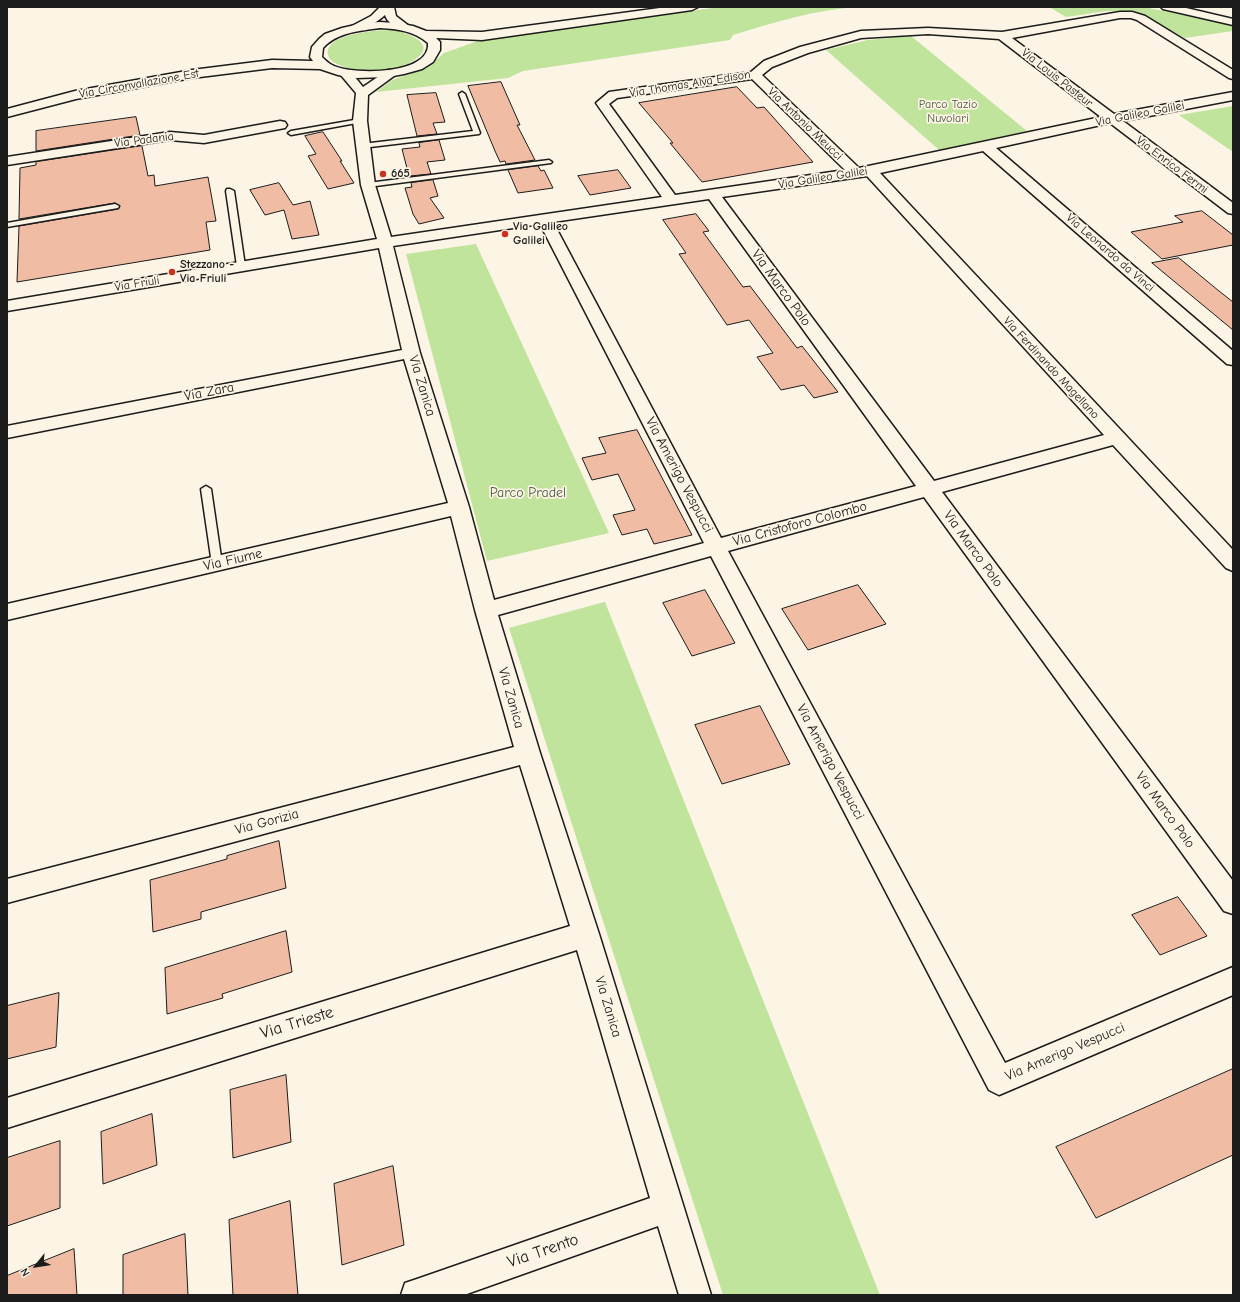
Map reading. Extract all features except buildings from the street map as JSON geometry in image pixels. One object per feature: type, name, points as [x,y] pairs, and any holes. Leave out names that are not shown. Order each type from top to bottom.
[{"type":"street","points":[[356,28],[375,18],[387,7],[391,18],[404,26],[426,34],[482,36]]},
{"type":"street","points":[[434,51],[482,36],[692,7]]},
{"type":"street","points":[[1167,7],[1233,22]]},
{"type":"street","name":"Via Thomas Alva Edison","points":[[672,201],[602,103],[613,95],[755,75],[768,64],[804,50],[861,36],[928,32],[1002,36],[1120,15],[1132,15],[1141,18],[1233,75]]},
{"type":"street","points":[[356,28],[380,25],[404,26]]},
{"type":"street","name":"Via Circonvallazione Est","points":[[272,64],[317,48],[325,40],[332,36],[356,28]]},
{"type":"street","points":[[346,74],[362,93],[392,74],[420,64],[430,58],[434,51],[434,42],[426,34]]},
{"type":"street","name":"Via Louis Pasteur","points":[[1002,36],[1111,119]]},
{"type":"street","points":[[317,48],[316,57],[322,65],[332,70],[346,74],[368,76],[392,74]]},
{"type":"street","name":"Via Circonvallazione Est","points":[[7,113],[75,95],[192,74],[272,64],[322,65]]},
{"type":"street","name":"Via Antonio Meucci","points":[[755,75],[863,172]]},
{"type":"street","name":"Via Zanica","points":[[362,93],[360,120],[368,185],[385,242],[411,353],[459,507],[486,610],[528,753],[586,934],[696,1295]]},
{"type":"street","name":"Via Galileo Galilei","points":[[385,242],[863,172],[1111,119],[1233,96]]},
{"type":"street","name":"Via Enrico Fermi","points":[[1111,119],[1233,210]]},
{"type":"street","name":"Via Padania","points":[[7,161],[170,136],[204,139],[286,129]]},
{"type":"street","name":"Via Leonardo da Vinci","points":[[986,146],[1233,360]]},
{"type":"street","name":"Via Ferdinando Magellano","points":[[863,172],[1233,564]]},
{"type":"street","name":"Via Marco Polo","points":[[713,195],[1233,902]]},
{"type":"street","name":"Via Amerigo Vespucci","points":[[544,218],[716,547],[999,1080],[1233,981]]},
{"type":"street","name":"Via Friuli","points":[[7,306],[385,242]]},
{"type":"street","name":"Via Zara","points":[[7,432],[411,353]]},
{"type":"street","name":"Via Cristoforo Colombo","points":[[486,610],[1115,438]]},
{"type":"street","name":"Via Fiume","points":[[7,612],[459,507]]},
{"type":"street","name":"Via Gorizia","points":[[7,891],[528,753]]},
{"type":"street","name":"Via Trieste","points":[[7,1113],[586,934]]},
{"type":"street","name":"Via Trento","points":[[417,1295],[669,1207]]},
{"type":"lane","points":[[362,146],[477,133],[462,94]]},
{"type":"lane","points":[[286,129],[360,120]]},
{"type":"lane","points":[[368,185],[549,162]]},
{"type":"lane","points":[[230,192],[241,266]]},
{"type":"lane","points":[[7,225],[115,206]]},
{"type":"lane","points":[[206,489],[217,564]]},
{"type":"green space","points":[[720,7],[860,7],[828,10],[796,17],[733,35],[730,40],[523,71],[508,78],[376,92],[392,80],[427,68],[444,53],[486,38]]},
{"type":"green space","points":[[1049,7],[1143,7],[1233,24],[1233,31],[1185,38],[1138,13],[1107,11],[1066,17]]},
{"type":"green space","points":[[392,30],[414,37],[420,41],[424,50],[420,56],[411,62],[395,68],[368,71],[350,69],[342,66],[330,59],[328,55],[329,48],[334,42],[343,37],[365,32]]},
{"type":"green space","name":"Parco Tazio Nuvolari","points":[[911,36],[1027,131],[939,150],[826,50],[868,40]]},
{"type":"green space","points":[[1233,106],[1233,152],[1179,115]]},
{"type":"green space","name":"Parco Pradel","points":[[476,244],[609,533],[487,561],[406,254]]},
{"type":"green space","points":[[605,602],[880,1295],[723,1295],[509,628]]},
{"type":"place","name":"665","points":[[383,174]]},
{"type":"place","name":"Via Galileo Galilei","points":[[505,234]]},
{"type":"place","name":"Stezzano - Via Friuli","points":[[172,272]]}]
